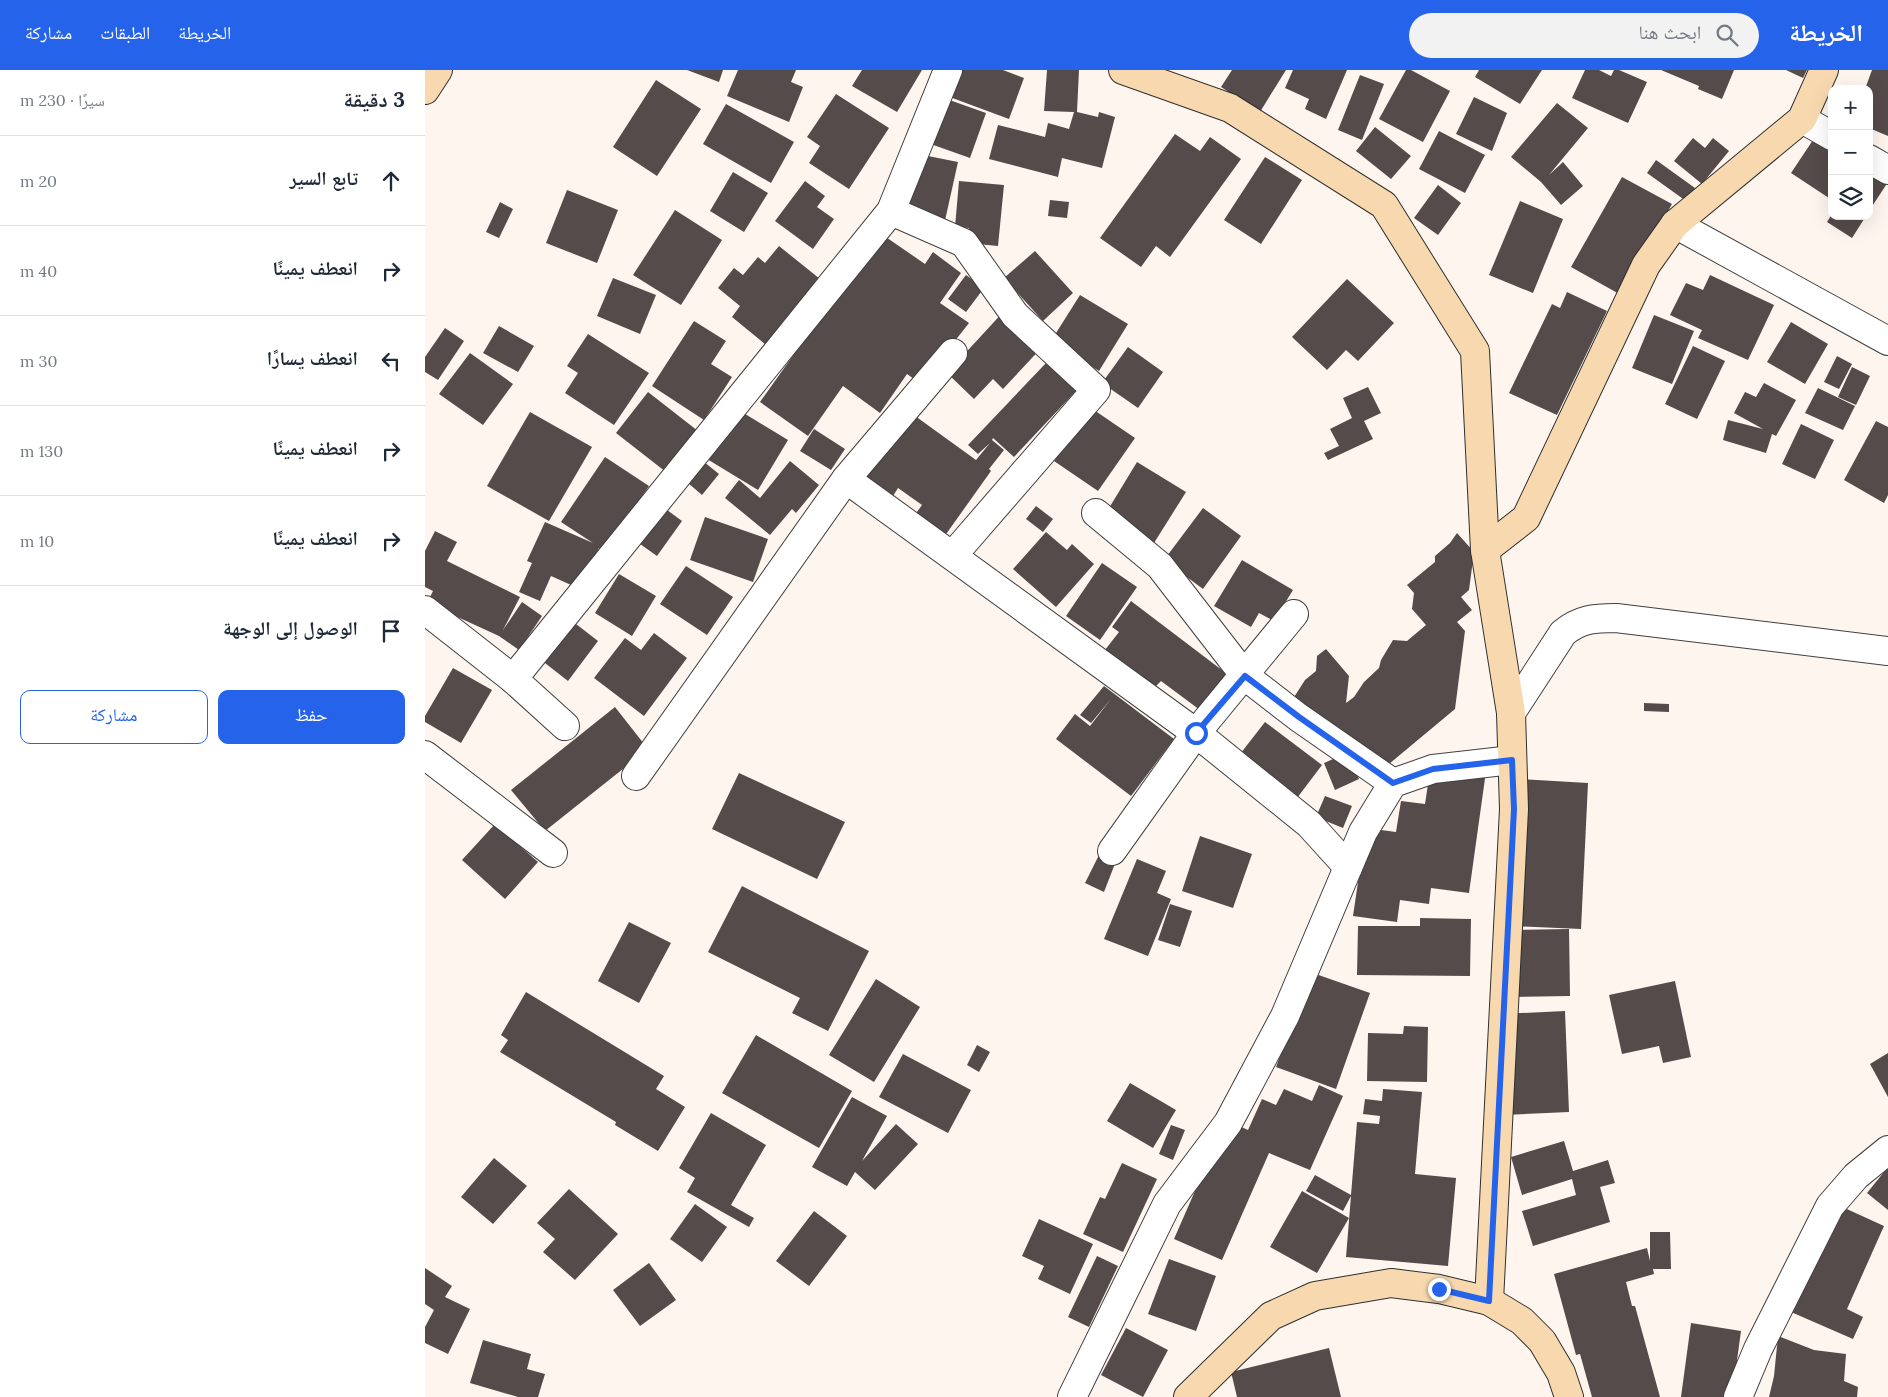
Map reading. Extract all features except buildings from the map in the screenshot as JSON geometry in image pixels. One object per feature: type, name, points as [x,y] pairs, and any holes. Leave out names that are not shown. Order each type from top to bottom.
[{"type":"street","points":[[425,90],[438,70]]},
{"type":"street","points":[[513,679],[891,211],[948,70]]},
{"type":"street","points":[[1123,70],[1231,108],[1384,205],[1475,351],[1485,550],[1511,713],[1514,809],[1489,1301]]},
{"type":"street","points":[[1485,550],[1526,518],[1646,265],[1675,224],[1802,119],[1824,70]]},
{"type":"street","points":[[1802,119],[1828,134]]},
{"type":"street","points":[[1873,161],[1888,170]]},
{"type":"street","points":[[891,211],[964,243],[1015,314],[1095,390],[953,555]]},
{"type":"street","points":[[1675,224],[1888,341]]},
{"type":"street","points":[[636,776],[846,479],[953,353]]},
{"type":"street","points":[[846,479],[1196,733],[1309,824],[1348,867]]},
{"type":"street","points":[[1096,513],[1160,566],[1245,676],[1299,717],[1393,783]]},
{"type":"street","points":[[425,610],[513,679],[565,726]]},
{"type":"street","points":[[1112,851],[1196,733],[1245,676],[1294,614]]},
{"type":"street","points":[[1511,713],[1563,632],[1575,623],[1590,618],[1616,618],[1888,651]]},
{"type":"street","points":[[425,756],[553,854]]},
{"type":"street","points":[[1071,1397],[1167,1204],[1228,1123],[1285,1016],[1363,832],[1393,783],[1433,769],[1512,760]]},
{"type":"street","points":[[1738,1397],[1758,1349],[1830,1206],[1856,1176],[1888,1150]]},
{"type":"street","points":[[1188,1397],[1271,1316],[1315,1296],[1391,1283],[1439,1289],[1489,1301],[1522,1321],[1542,1342],[1561,1373],[1569,1397]]},
{"type":"route","points":[[1196,733],[1245,676],[1299,717],[1393,783],[1433,769],[1512,760],[1514,809],[1489,1301],[1439,1289]]}]
